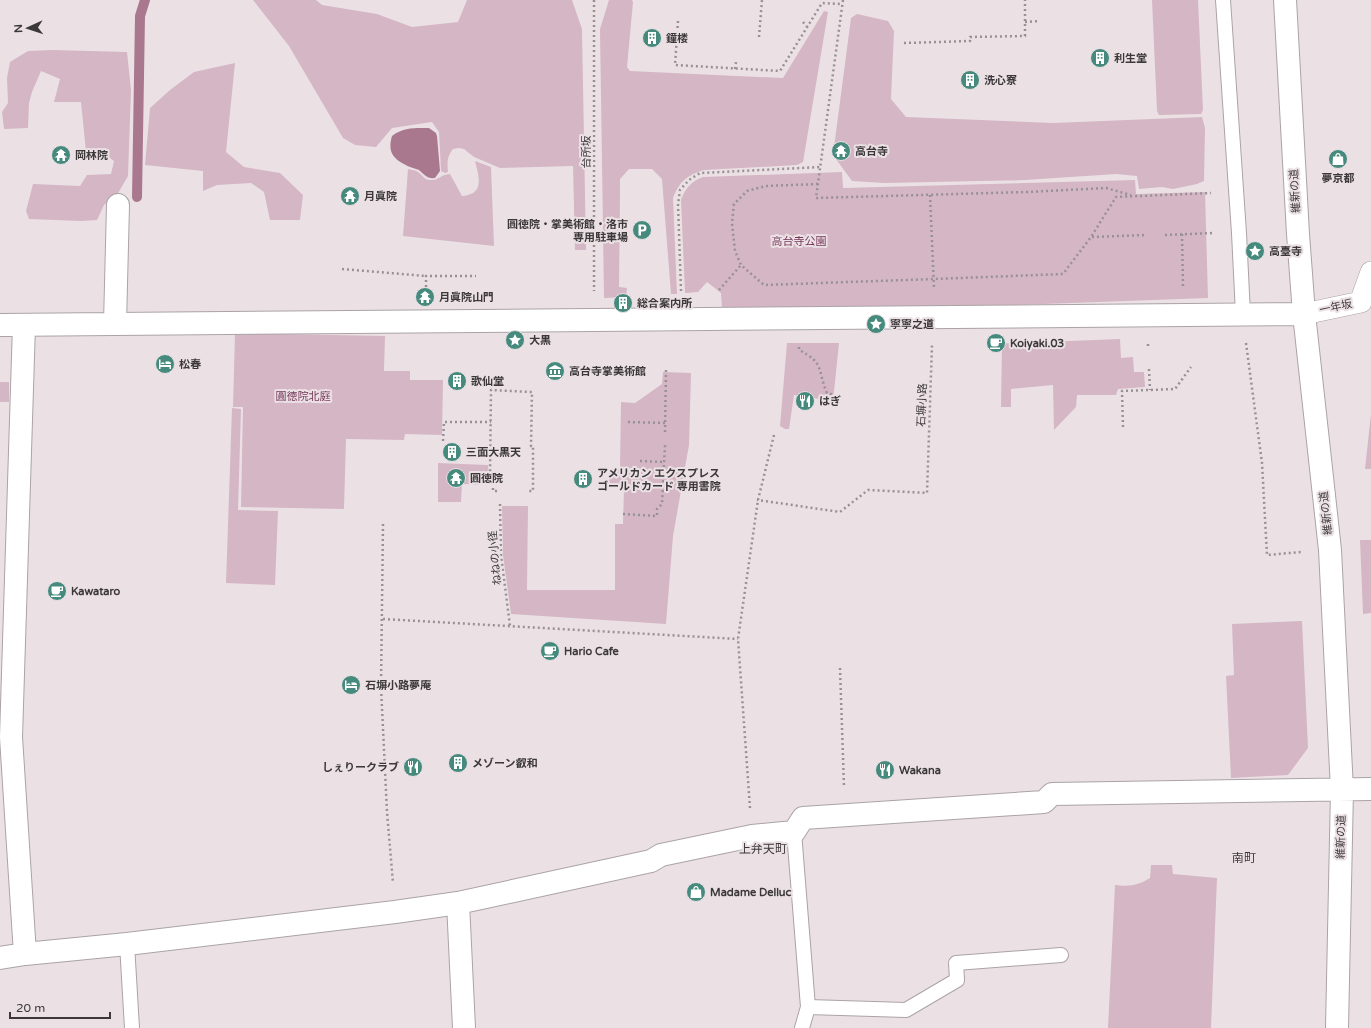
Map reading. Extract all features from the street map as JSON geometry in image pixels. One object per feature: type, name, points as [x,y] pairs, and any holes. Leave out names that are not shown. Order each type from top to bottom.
[{"type":"street","name":"維新の道","points":[[1285,0],[1304,314],[1330,550],[1342,790],[1337,1028]]},
{"type":"street","points":[[114,324],[118,205]]},
{"type":"street","name":"一年坂","points":[[1304,314],[1361,302],[1371,272]]},
{"type":"street","points":[[0,325],[1304,314]]},
{"type":"street","points":[[24,325],[11,737],[25,954]]},
{"type":"street","points":[[0,958],[395,912],[458,902],[651,861],[661,855],[752,836],[794,832],[803,818],[1044,802],[1052,794],[1371,789]]},
{"type":"street","points":[[458,902],[464,1028]]},
{"type":"lane","points":[[1223,0],[1239,232],[1243,314]]},
{"type":"lane","points":[[794,832],[808,1007],[802,1028]]},
{"type":"lane","points":[[127,944],[132,1028]]},
{"type":"lane","points":[[808,1007],[906,1010],[957,980],[956,963],[1061,955]]},
{"type":"path","name":"台所坂","points":[[594,0],[594,297]]},
{"type":"path","points":[[760,37],[762,0]]},
{"type":"path","points":[[843,0],[816,198],[1106,188],[1134,196]]},
{"type":"path","points":[[904,43],[970,41],[970,37],[1026,36],[1024,0]]},
{"type":"path","points":[[678,21],[675,64],[780,71],[822,3],[842,4]]},
{"type":"path","points":[[1025,22],[1040,21]]},
{"type":"path","points":[[803,22],[806,27]]},
{"type":"path","points":[[735,69],[736,62]]},
{"type":"path","points":[[683,319],[678,204],[680,190],[689,180],[700,173],[820,167]]},
{"type":"path","points":[[818,184],[766,186],[747,191],[734,204],[732,223],[735,251],[741,265],[764,285],[934,280],[1063,274],[1091,237],[1116,197],[1236,193]]},
{"type":"path","points":[[930,194],[934,288]]},
{"type":"path","points":[[1165,235],[1239,232]]},
{"type":"path","points":[[1182,234],[1183,280]]},
{"type":"path","points":[[1091,237],[1146,235]]},
{"type":"path","points":[[720,289],[741,265]]},
{"type":"path","points":[[342,269],[426,276],[476,276]]},
{"type":"path","points":[[426,276],[426,292]]},
{"type":"path","points":[[1243,314],[1262,462],[1267,555],[1330,550]]},
{"type":"path","name":"石塀小路","points":[[758,500],[840,512],[868,490],[927,493],[933,317]]},
{"type":"path","points":[[799,342],[798,350],[810,356],[817,362],[827,393],[838,396]]},
{"type":"path","points":[[1123,427],[1122,391],[1175,389],[1190,367]]},
{"type":"path","points":[[1149,369],[1150,390]]},
{"type":"path","points":[[665,432],[666,370]]},
{"type":"path","points":[[497,491],[493,490],[493,477],[490,474],[491,390],[532,392],[531,446],[533,446],[533,491],[529,491]]},
{"type":"path","points":[[443,441],[444,422],[491,422]]},
{"type":"path","points":[[628,422],[666,423]]},
{"type":"path","points":[[752,836],[738,639],[758,500],[774,435]]},
{"type":"path","points":[[624,514],[657,516],[657,509],[662,504],[665,445]]},
{"type":"path","points":[[640,462],[664,462]]},
{"type":"path","name":"ねねの小径","points":[[500,504],[501,555],[510,626]]},
{"type":"path","points":[[383,524],[381,687],[387,812],[395,912]]},
{"type":"path","points":[[383,619],[738,639]]},
{"type":"path","points":[[840,668],[845,816]]},
{"type":"green space","points":[[253,0],[316,0],[322,5],[377,14],[412,27],[458,22],[467,0],[572,0],[582,29],[586,250],[575,250],[573,166],[500,168],[474,157],[464,149],[459,148],[453,149],[451,152],[448,160],[448,172],[445,173],[441,171],[439,132],[432,122],[392,128],[376,147],[355,145],[343,138],[289,46]]},
{"type":"green space","points":[[609,0],[632,0],[633,2],[627,67],[630,71],[783,78],[824,11],[828,12],[803,162],[797,165],[704,170],[688,177],[678,187],[673,198],[677,294],[671,294],[662,179],[652,169],[629,169],[620,179],[619,287],[627,288],[626,297],[604,298],[600,29]]},
{"type":"green space","points":[[1152,0],[1198,0],[1203,110],[1201,114],[1159,115],[1157,111]]},
{"type":"green space","points":[[857,14],[888,21],[894,31],[891,99],[906,117],[1053,123],[1202,117],[1205,128],[1204,181],[1173,189],[1162,187],[1139,189],[1137,176],[1116,174],[1025,180],[884,183],[852,181],[833,155],[851,18]]},
{"type":"green space","points":[[53,50],[127,52],[131,90],[128,176],[117,195],[104,205],[97,220],[81,221],[29,219],[26,211],[33,184],[80,186],[87,175],[111,174],[114,161],[103,153],[86,152],[81,102],[54,102],[60,79],[41,71],[29,103],[28,128],[4,129],[2,112],[8,103],[7,78],[10,62],[28,51]]},
{"type":"green space","points":[[235,63],[226,152],[244,167],[280,173],[303,195],[300,220],[270,220],[264,192],[251,183],[217,185],[203,191],[203,171],[145,165],[150,108],[170,90],[194,72]]},
{"type":"green space","points":[[475,161],[491,167],[494,246],[403,236],[408,169],[417,171],[425,179],[429,180],[434,180],[450,174],[462,196],[469,195],[474,192],[479,184]]},
{"type":"green space","name":"高台寺公園","points":[[842,172],[843,188],[1135,180],[1136,194],[1205,192],[1208,298],[937,308],[722,309],[721,293],[707,282],[698,292],[685,293],[681,200],[684,192],[692,183],[703,177]]},
{"type":"green space","name":"圓徳院北庭","points":[[235,333],[385,336],[384,371],[410,371],[410,380],[443,380],[442,435],[405,434],[404,440],[346,439],[344,509],[241,507],[243,407],[233,407]]},
{"type":"green space","points":[[1120,339],[1121,358],[1133,357],[1134,372],[1144,372],[1145,387],[1118,389],[1116,395],[1077,395],[1076,407],[1054,430],[1053,385],[1011,389],[1011,407],[1001,407],[1002,343],[1022,344],[1024,348],[1042,348],[1043,342]]},
{"type":"green space","points":[[787,343],[839,343],[833,401],[794,395],[789,429],[785,429],[780,426]]},
{"type":"green space","points":[[663,372],[691,373],[689,445],[673,536],[666,624],[511,614],[503,555],[502,506],[528,506],[527,590],[615,590],[615,524],[623,524],[624,488],[609,487],[609,469],[620,468],[621,402],[635,403],[662,384]]},
{"type":"green space","points":[[0,382],[9,382],[9,402],[0,402]]},
{"type":"green space","points":[[232,408],[241,409],[238,510],[278,511],[275,585],[226,583]]},
{"type":"green space","points":[[1371,414],[1371,469],[1365,469]]},
{"type":"green space","points":[[438,463],[488,465],[489,485],[462,484],[461,502],[438,502]]},
{"type":"green space","points":[[1360,540],[1371,540],[1371,613],[1363,614]]},
{"type":"green space","points":[[1302,621],[1308,748],[1288,775],[1231,778],[1226,676],[1234,675],[1232,624]]},
{"type":"green space","points":[[1151,865],[1172,865],[1173,874],[1217,878],[1211,1028],[1108,1028],[1115,885],[1134,885],[1150,878]]},
{"type":"shaded area","points":[[429,128],[436,133],[437,136],[440,171],[435,178],[428,177],[419,170],[400,162],[393,155],[390,147],[392,136],[396,133],[410,129]]},
{"type":"waterway","points":[[137,197],[140,16],[145,0]]},
{"type":"place","name":"鐘楼","points":[[652,38]]},
{"type":"place","name":"利生堂","points":[[1100,58]]},
{"type":"place","name":"洗心寮","points":[[970,80]]},
{"type":"place","name":"高台寺","points":[[841,151]]},
{"type":"place","name":"岡林院","points":[[61,155]]},
{"type":"place","name":"夢京都","points":[[1338,159]]},
{"type":"place","name":"月眞院","points":[[350,196]]},
{"type":"place","name":"圓徳院・掌美術館・洛市 専用駐車場","points":[[642,230]]},
{"type":"place","name":"高臺寺","points":[[1255,251]]},
{"type":"place","name":"月眞院山門","points":[[425,297]]},
{"type":"place","name":"総合案内所","points":[[623,303]]},
{"type":"place","name":"寧寧之道","points":[[876,324]]},
{"type":"place","name":"大黒","points":[[515,340]]},
{"type":"place","name":"Koiyaki.03","points":[[996,343]]},
{"type":"place","name":"松春","points":[[165,364]]},
{"type":"place","name":"高台寺掌美術館","points":[[555,371]]},
{"type":"place","name":"歌仙堂","points":[[457,381]]},
{"type":"place","name":"はぎ","points":[[805,401]]},
{"type":"place","name":"三面大黒天","points":[[452,452]]},
{"type":"place","name":"圓徳院","points":[[456,478]]},
{"type":"place","name":"アメリカン エクスプレス ゴールドカード 専用書院","points":[[583,479]]},
{"type":"place","name":"Kawataro","points":[[57,591]]},
{"type":"place","name":"Hario Cafe","points":[[550,651]]},
{"type":"place","name":"石塀小路夢庵","points":[[351,685]]},
{"type":"place","name":"メゾーン叡和","points":[[458,763]]},
{"type":"place","name":"しぇりークラブ","points":[[413,767]]},
{"type":"place","name":"Wakana","points":[[885,770]]},
{"type":"place","name":"Madame Delluc","points":[[696,892]]},
{"type":"district","name":"上弁天町","points":[[763,849]]},
{"type":"district","name":"南町","points":[[1244,858]]}]
